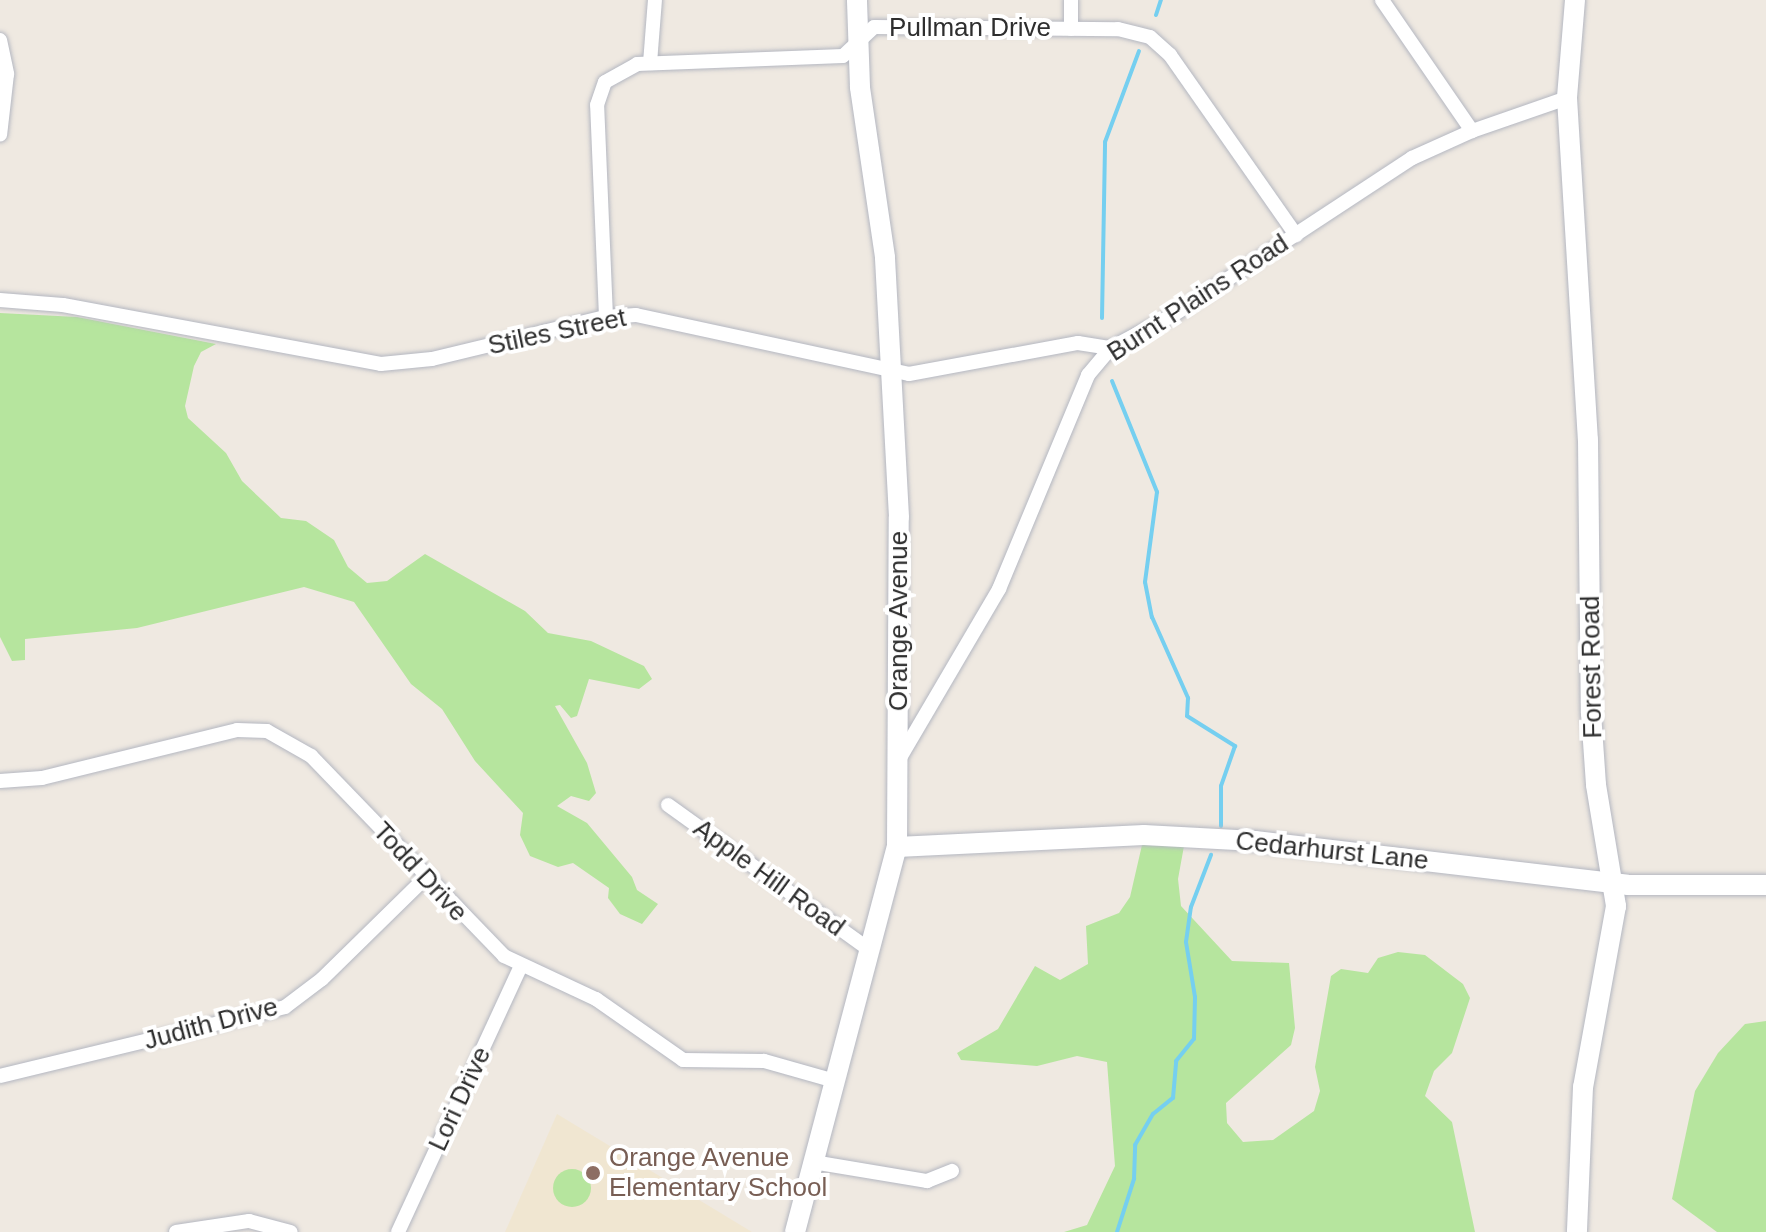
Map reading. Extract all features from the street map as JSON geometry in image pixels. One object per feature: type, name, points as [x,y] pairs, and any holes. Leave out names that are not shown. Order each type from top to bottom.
[{"type":"main road","name":"Orange Avenue","points":[[795,1232],[897,847],[901,573],[892,370],[880,205],[857,42],[857,0]]},
{"type":"main road","points":[[1567,98],[1575,0]]},
{"type":"main road","name":"Forest Road","points":[[1567,98],[1588,440],[1591,713],[1596,785],[1616,906],[1583,1087],[1577,1232]]},
{"type":"main road","name":"Cedarhurst Lane","points":[[897,847],[1144,835],[1255,841],[1613,883],[1766,885]]},
{"type":"street","points":[[650,63],[655,0]]},
{"type":"street","points":[[1071,0],[1071,29]]},
{"type":"street","points":[[1382,0],[1472,131]]},
{"type":"street","name":"Pullman Drive","points":[[606,317],[598,98],[611,75],[650,63],[843,56],[874,27],[1130,30],[1159,44],[1296,235]]},
{"type":"street","points":[[0,40],[7,74],[0,135]]},
{"type":"street","name":"Burnt Plains Road","points":[[897,763],[999,589],[1088,375],[1111,348],[1173,315],[1392,170],[1472,131],[1567,98]]},
{"type":"street","name":"Stiles Street","points":[[0,300],[63,305],[381,364],[432,359],[606,317],[657,318],[909,374],[1078,343],[1111,348]]},
{"type":"street","name":"Todd Drive","points":[[0,781],[42,778],[258,729],[311,756],[490,946],[521,966],[605,1004],[683,1060],[764,1061],[835,1081]]},
{"type":"street","name":"Apple Hill Road","points":[[668,805],[871,951]]},
{"type":"street","name":"Judith Drive","points":[[0,1076],[285,1007],[322,979],[425,878]]},
{"type":"street","name":"Lori Drive","points":[[398,1232],[521,966]]},
{"type":"street","points":[[813,1162],[927,1181],[952,1171]]},
{"type":"street","points":[[176,1232],[249,1221],[291,1232]]},
{"type":"shaded area","name":"Orange Avenue Elementary School","points":[[557,1114],[752,1232],[505,1232]]},
{"type":"green space","points":[[0,313],[77,317],[216,344],[201,352],[194,366],[185,406],[188,418],[226,453],[242,481],[281,518],[306,521],[334,540],[348,567],[367,583],[387,581],[425,554],[525,611],[548,633],[591,641],[644,666],[652,679],[639,689],[589,679],[577,716],[571,718],[560,705],[555,706],[587,763],[596,793],[589,801],[571,796],[557,806],[587,823],[632,877],[637,890],[658,904],[642,924],[620,914],[608,898],[609,888],[573,863],[558,867],[530,856],[520,835],[523,813],[475,761],[442,709],[411,684],[354,602],[304,587],[137,628],[25,639],[25,660],[12,661],[0,637]]},
{"type":"green space","points":[[1142,845],[1184,846],[1178,879],[1181,906],[1232,961],[1289,963],[1295,1028],[1291,1045],[1226,1103],[1227,1123],[1243,1142],[1273,1140],[1314,1111],[1320,1091],[1315,1067],[1331,976],[1341,969],[1368,973],[1378,958],[1398,952],[1425,955],[1463,984],[1470,998],[1452,1053],[1434,1071],[1425,1096],[1452,1122],[1475,1232],[1064,1232],[1087,1225],[1115,1166],[1107,1062],[1077,1056],[1037,1066],[961,1060],[957,1053],[998,1029],[1035,966],[1060,980],[1088,964],[1086,926],[1119,913],[1130,897]]},
{"type":"green space","points":[[1766,1021],[1766,1232],[1717,1232],[1672,1199],[1695,1091],[1718,1053],[1745,1024]]},
{"type":"green space","points":[[572,1169],[585,1175],[591,1188],[585,1201],[572,1207],[559,1201],[553,1188],[559,1175]]},
{"type":"waterway","points":[[1156,15],[1161,0]]},
{"type":"waterway","points":[[1102,318],[1105,142],[1139,51]]},
{"type":"waterway","points":[[1112,381],[1157,492],[1145,582],[1152,617],[1188,698],[1187,716],[1235,746],[1221,786],[1221,826]]},
{"type":"waterway","points":[[1117,1232],[1134,1179],[1135,1145],[1153,1114],[1173,1098],[1176,1061],[1194,1039],[1195,997],[1186,942],[1191,907],[1211,855]]},
{"type":"place","name":"Orange Avenue Elementary School","points":[[593,1173]]}]
